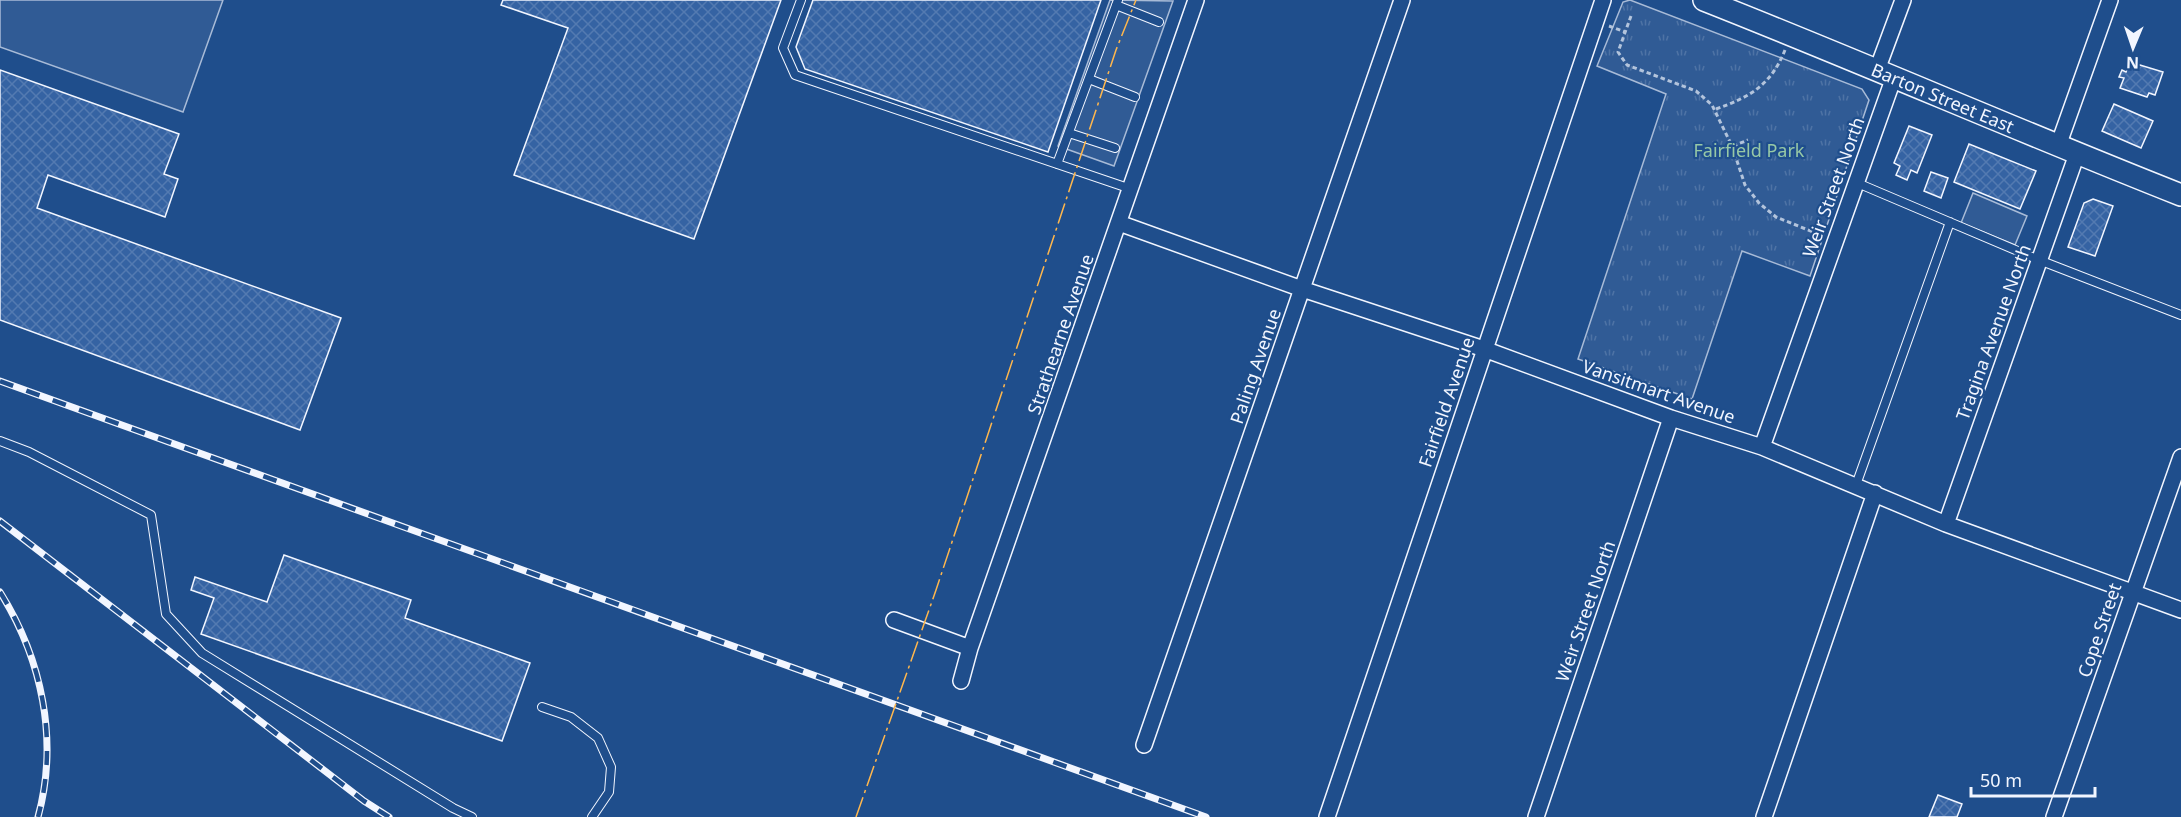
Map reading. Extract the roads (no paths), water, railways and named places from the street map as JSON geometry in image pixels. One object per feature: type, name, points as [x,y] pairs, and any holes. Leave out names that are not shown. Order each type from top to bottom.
[{"type":"main road","name":"Barton Street East","points":[[1704,0],[2181,195]]},
{"type":"street","name":"Strathearne Avenue","points":[[961,681],[970,648],[1196,0]]},
{"type":"street","name":"Paling Avenue","points":[[1144,745],[1402,0]]},
{"type":"street","name":"Fairfield Avenue","points":[[1327,817],[1603,0]]},
{"type":"street","name":"Weir Street North","points":[[1762,447],[1855,182],[1886,74],[1903,0]]},
{"type":"street","name":"Tragina Avenue North","points":[[1946,524],[2039,260],[2067,150],[2110,0]]},
{"type":"street","name":"Vansitmart Avenue","points":[[1119,224],[1302,289],[1484,349],[1671,418],[1762,447],[1946,524],[2181,610]]},
{"type":"street","name":"Weir Street North","points":[[1536,817],[1671,418]]},
{"type":"street","name":"Cope Street","points":[[2054,817],[2181,457]]},
{"type":"street","points":[[1764,817],[1875,493]]},
{"type":"street","points":[[894,620],[970,648]]},
{"type":"lane","points":[[801,0],[783,48],[795,75],[1131,189]]},
{"type":"lane","points":[[1057,164],[1117,3],[1159,22]]},
{"type":"lane","points":[[1089,79],[1135,97]]},
{"type":"lane","points":[[1069,133],[1115,148]]},
{"type":"lane","points":[[1855,182],[2039,260],[2181,315]]},
{"type":"lane","points":[[1856,485],[1950,222]]},
{"type":"lane","points":[[0,441],[29,452],[151,515],[166,614],[202,653],[453,808],[472,817]]},
{"type":"lane","points":[[542,707],[571,717],[598,738],[611,767],[609,792],[592,817]]},
{"type":"railway","points":[[0,381],[1206,817]]},
{"type":"railway","points":[[0,521],[364,801],[389,817]]},
{"type":"railway","points":[[0,592],[27,645],[43,701],[47,759],[38,817]]},
{"type":"park label","name":"Fairfield Park","points":[[1749,150]]}]
